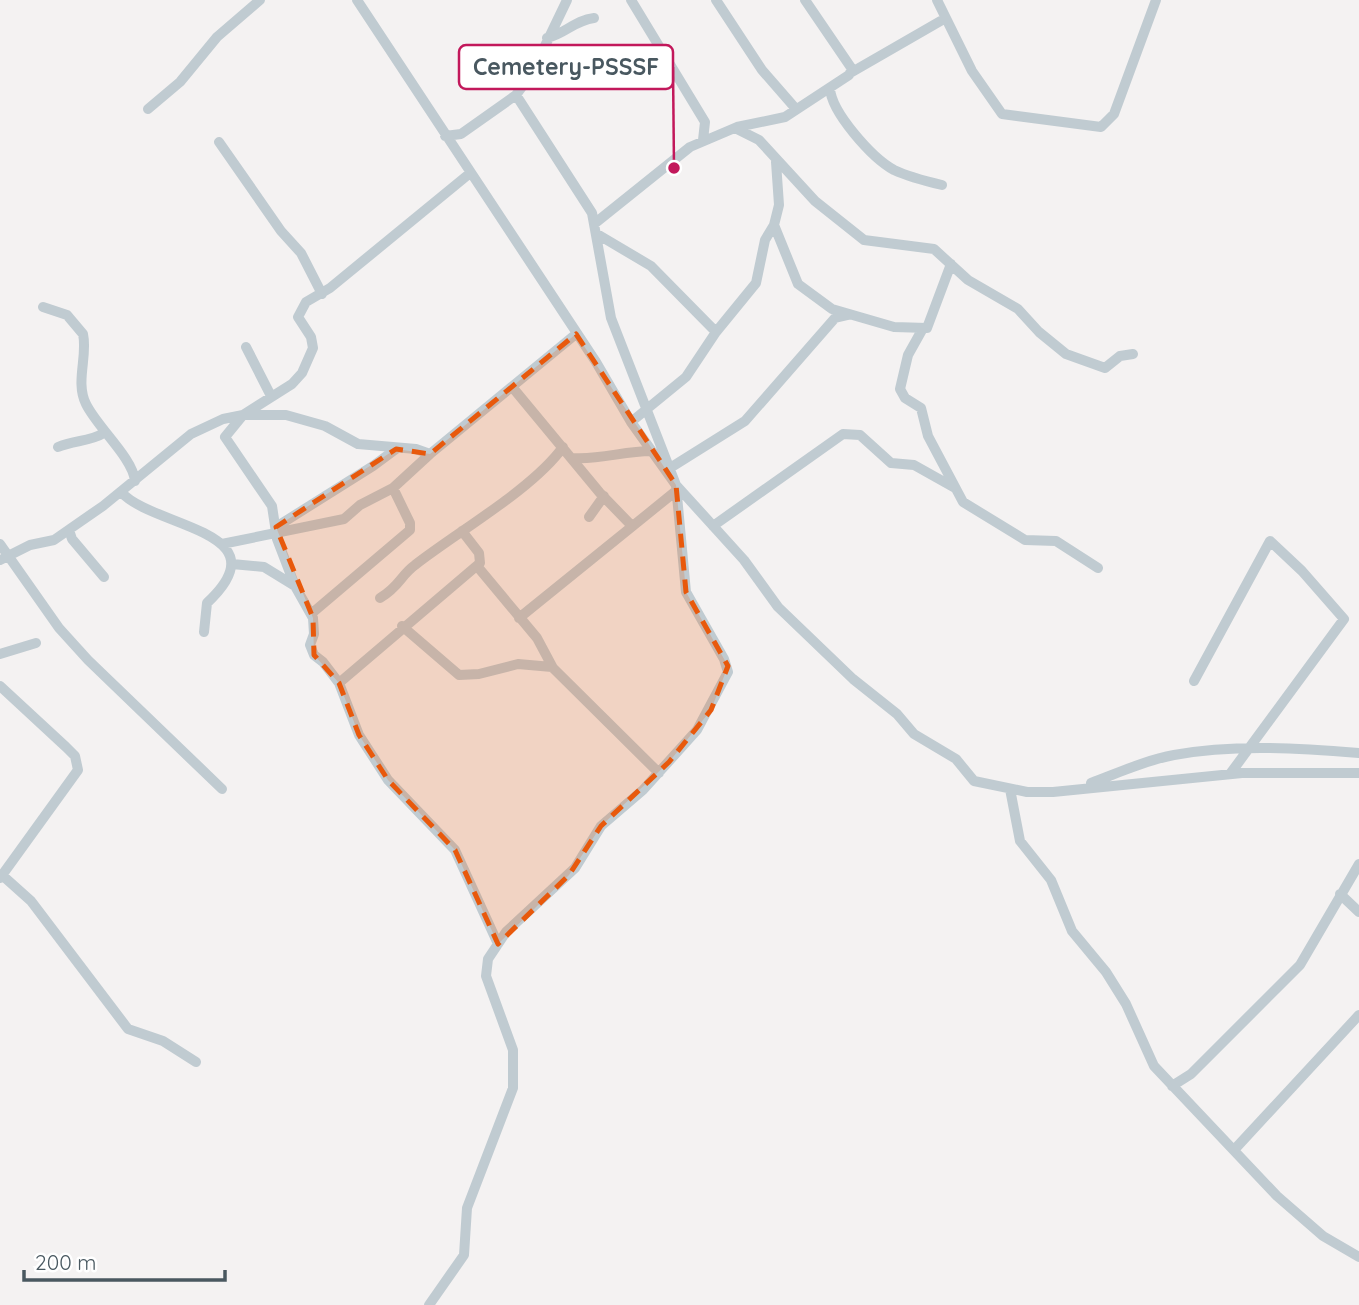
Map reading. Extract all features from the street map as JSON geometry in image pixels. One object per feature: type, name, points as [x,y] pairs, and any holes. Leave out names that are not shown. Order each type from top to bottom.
[{"type":"street","points":[[148,109],[189,71],[217,37],[260,0]]},
{"type":"street","points":[[357,0],[676,488],[744,560],[778,607],[853,679],[897,714],[914,734],[956,760],[974,780],[1027,792],[1230,774],[1359,773]]},
{"type":"street","points":[[445,136],[461,134],[516,95],[567,0]]},
{"type":"street","points":[[631,0],[705,122],[703,140]]},
{"type":"street","points":[[716,0],[762,70],[796,109]]},
{"type":"street","points":[[805,0],[852,72]]},
{"type":"street","points":[[937,0],[944,19],[972,71],[1002,114],[1101,127],[1114,114],[1156,0]]},
{"type":"street","points":[[547,38],[560,34],[580,20],[594,18]]},
{"type":"street","points":[[596,229],[639,186],[703,140],[735,128],[785,117],[852,72],[944,19]]},
{"type":"street","points":[[830,88],[832,105],[889,167],[942,185]]},
{"type":"street","points":[[429,1305],[464,1255],[467,1208],[513,1087],[515,1067],[511,1040],[486,976],[485,966],[506,932],[575,868],[601,826],[659,773],[704,720],[728,672],[724,659],[686,592],[682,520],[676,488],[611,318],[596,229],[589,205],[516,95]]},
{"type":"street","points":[[735,128],[752,134],[832,216],[864,240],[934,249],[976,285],[1018,309],[1048,340],[1077,360],[1105,368],[1120,356],[1133,354]]},
{"type":"street","points":[[219,142],[281,231],[301,253],[321,294]]},
{"type":"street","points":[[631,422],[686,377],[716,332],[757,283],[765,240],[774,225],[779,205],[776,161]]},
{"type":"street","points":[[469,174],[321,294],[302,306],[298,317],[313,342],[311,356],[295,382],[243,415],[226,434],[226,441],[272,506],[276,530],[295,586],[311,614],[314,635],[310,646],[314,655],[323,662],[338,683],[359,735],[388,780],[455,850],[498,944]]},
{"type":"street","points":[[774,225],[799,285],[832,309],[894,327],[922,330],[927,328],[951,264]]},
{"type":"street","points":[[596,229],[651,266],[716,332]]},
{"type":"street","points":[[43,307],[67,315],[83,334],[83,396],[104,433],[132,469],[135,481]]},
{"type":"street","points":[[670,468],[745,421],[835,318],[849,315]]},
{"type":"street","points":[[922,330],[908,355],[900,389],[905,398],[921,408],[928,436],[963,502],[1016,536],[1032,543],[1056,541],[1098,568]]},
{"type":"street","points":[[222,544],[276,530],[342,520],[360,505],[393,488],[430,454],[576,334]]},
{"type":"street","points":[[246,347],[271,396]]},
{"type":"street","points":[[513,388],[632,526]]},
{"type":"street","points":[[4,558],[30,545],[54,540],[121,492],[191,434],[218,421],[243,415],[286,415],[325,426],[358,444],[416,449],[430,454]]},
{"type":"street","points":[[58,447],[72,441],[89,442],[104,433]]},
{"type":"street","points":[[713,526],[843,434],[860,435],[891,463],[914,465],[956,488]]},
{"type":"street","points":[[380,598],[400,585],[416,564],[552,460],[563,447]]},
{"type":"street","points":[[276,530],[396,449]]},
{"type":"street","points":[[573,458],[603,459],[632,451],[651,451]]},
{"type":"street","points":[[311,614],[410,530],[410,523],[393,488]]},
{"type":"street","points":[[519,618],[676,488]]},
{"type":"street","points":[[121,492],[134,503],[185,522],[222,544],[232,564],[224,587],[207,603],[204,632]]},
{"type":"street","points":[[589,517],[604,496]]},
{"type":"street","points":[[69,530],[72,539],[104,577]]},
{"type":"street","points":[[338,683],[402,626],[477,566],[482,558],[462,531]]},
{"type":"street","points":[[1194,681],[1268,543],[1273,542],[1324,593],[1345,622],[1245,750],[1230,774]]},
{"type":"street","points":[[0,544],[4,558],[88,660],[222,789]]},
{"type":"street","points":[[232,564],[264,567],[295,586]]},
{"type":"street","points":[[477,566],[542,644],[552,667],[659,773]]},
{"type":"street","points":[[402,626],[459,675],[479,674],[518,664],[552,667]]},
{"type":"street","points":[[0,654],[36,643]]},
{"type":"street","points":[[0,687],[75,756],[78,771],[1,874],[30,901],[128,1029],[163,1041],[196,1062]]},
{"type":"street","points":[[1078,789],[1173,755],[1245,750],[1359,753]]},
{"type":"street","points":[[1010,789],[1020,841],[1051,880],[1072,930],[1106,972],[1126,1004],[1154,1066],[1277,1196],[1323,1236],[1359,1257]]},
{"type":"street","points":[[1172,1086],[1191,1074],[1300,965],[1311,951],[1340,894],[1359,864]]},
{"type":"street","points":[[1340,894],[1359,912]]},
{"type":"street","points":[[1234,1150],[1287,1096],[1359,1015]]},
{"type":"highlighted area","points":[[576,334],[676,485],[686,592],[728,666],[711,710],[669,762],[601,826],[569,875],[498,944],[455,850],[388,780],[359,735],[339,683],[314,655],[313,618],[276,527],[396,449],[430,454]]},
{"type":"place","name":"Cemetery-PSSSF","points":[[674,168]]}]
